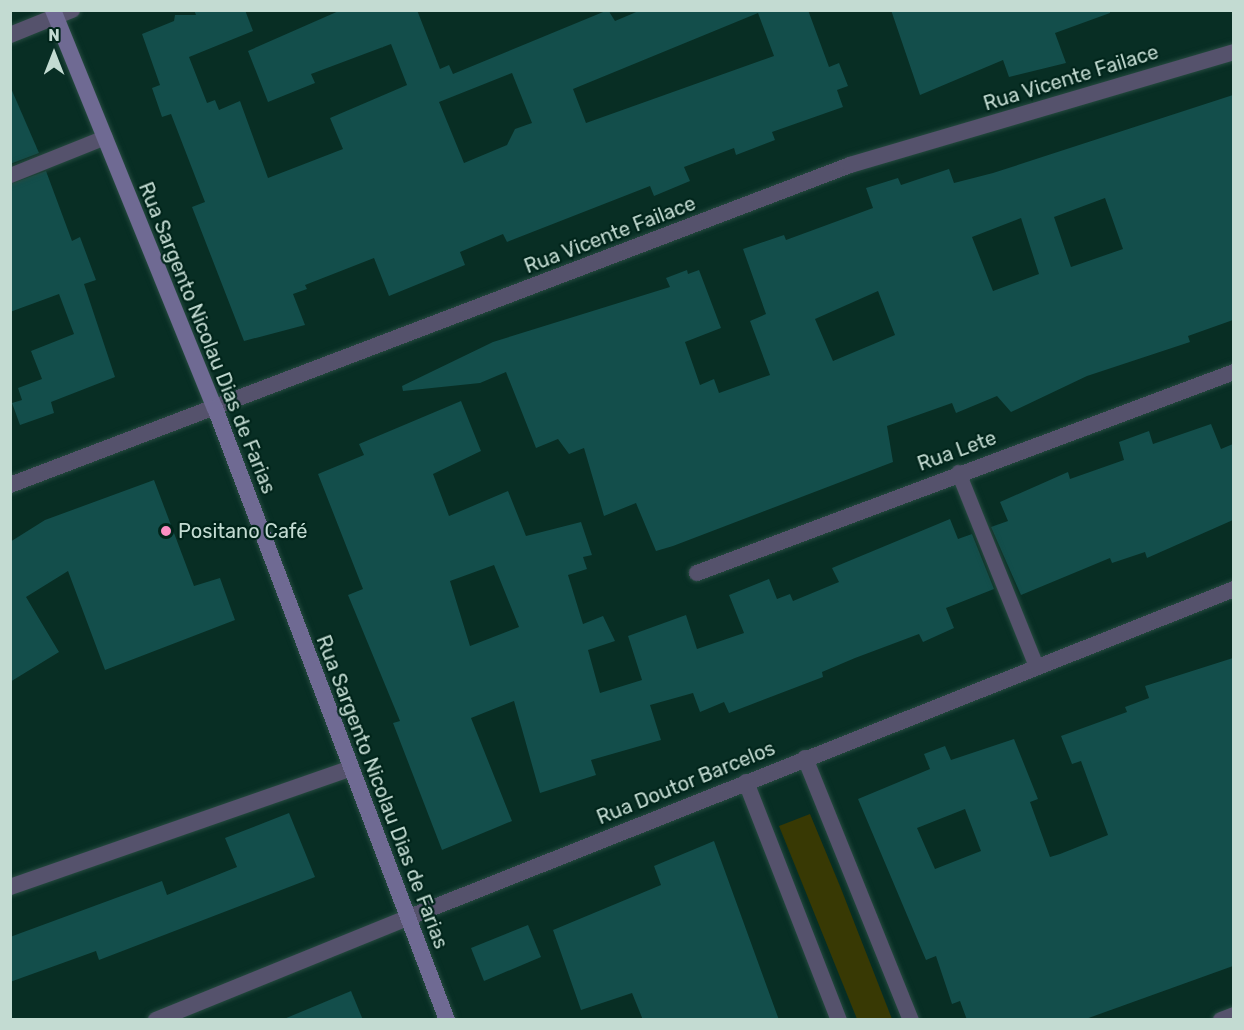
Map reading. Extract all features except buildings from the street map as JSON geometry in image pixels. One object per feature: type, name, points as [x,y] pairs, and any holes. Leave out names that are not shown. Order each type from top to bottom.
[{"type":"main road","name":"Rua Sargento Nicolau Dias de Farias","points":[[54,14],[215,408],[447,1020]]},
{"type":"street","points":[[10,35],[54,14],[72,10]]},
{"type":"street","name":"Rua Vicente Failace","points":[[10,485],[850,165],[1233,52]]},
{"type":"street","name":"Rua Lete","points":[[697,573],[958,472],[1233,372]]},
{"type":"street","name":"Rua Doutor Barcelos","points":[[156,1020],[805,758],[1233,589]]},
{"type":"street","points":[[805,758],[911,1020]]},
{"type":"street","points":[[10,887],[351,768]]},
{"type":"street","points":[[746,782],[839,1020]]},
{"type":"street","points":[[1221,1020],[1233,1015]]},
{"type":"lane","points":[[10,175],[105,137]]},
{"type":"lane","points":[[958,472],[1036,666]]},
{"type":"shaded area","points":[[810,814],[892,1019],[857,1019],[779,826]]},
{"type":"place","name":"Positano Café","points":[[166,531]]}]
